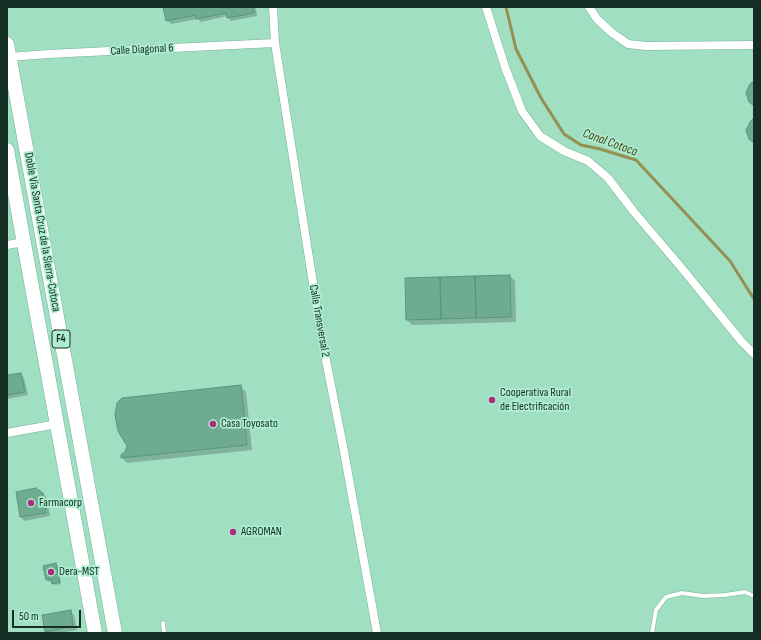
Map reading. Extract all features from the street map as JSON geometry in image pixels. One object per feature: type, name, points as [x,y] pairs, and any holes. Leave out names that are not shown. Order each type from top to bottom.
[{"type":"highway","name":"Doble Vía Santa Cruz de la Sierra-Cotoca","points":[[8,50],[115,633]]},
{"type":"highway","name":"Doble Vía Santa Cruz de la Sierra-Cotoca","points":[[7,150],[95,633]]},
{"type":"street","name":"Calle Transversal 2","points":[[273,7],[275,43],[322,340],[345,454],[377,633]]},
{"type":"street","points":[[486,7],[504,67],[522,111],[540,136],[564,151],[588,161],[608,178],[634,212],[742,342],[754,354]]},
{"type":"street","points":[[589,7],[597,19],[628,44],[646,46],[754,45]]},
{"type":"street","name":"Calle Diagonal 6","points":[[8,50],[48,54],[275,43]]},
{"type":"street","points":[[7,245],[24,242]]},
{"type":"street","points":[[7,433],[57,424]]},
{"type":"lane","points":[[652,633],[656,610],[666,597],[682,593],[703,596],[744,592],[754,596]]},
{"type":"lane","points":[[163,623],[164,633]]},
{"type":"building","points":[[163,7],[253,7],[254,13],[227,18],[226,13],[196,19],[196,15],[166,21]]},
{"type":"building","points":[[754,81],[754,106],[749,102],[746,93],[750,84]]},
{"type":"building","points":[[753,119],[754,143],[749,139],[746,130]]},
{"type":"building","points":[[510,275],[511,317],[476,318],[475,276]]},
{"type":"building","points":[[475,276],[476,318],[441,319],[440,277]]},
{"type":"building","points":[[440,277],[441,319],[406,320],[405,278]]},
{"type":"building","points":[[21,373],[25,392],[7,395],[7,375]]},
{"type":"building","points":[[241,385],[247,445],[121,458],[121,455],[125,452],[127,446],[118,431],[115,415],[117,403],[122,398]]},
{"type":"building","name":"Farmacorp","points":[[36,488],[43,493],[46,513],[20,517],[16,492]]},
{"type":"building","name":"Dera-MST","points":[[56,563],[60,582],[52,584],[51,579],[46,580],[43,566]]},
{"type":"building","points":[[71,610],[73,626],[45,632],[42,615]]},
{"type":"waterway","name":"Canal Cotoca","points":[[506,7],[516,49],[541,98],[564,134],[581,145],[636,160],[730,261],[754,299]]},
{"type":"place","name":"Cooperativa Rural de Electrificación","points":[[492,400]]},
{"type":"place","name":"Casa Toyosato","points":[[213,424]]},
{"type":"place","name":"Farmacorp","points":[[31,503]]},
{"type":"place","name":"AGROMAN","points":[[233,532]]},
{"type":"place","name":"Dera-MST","points":[[51,572]]}]
